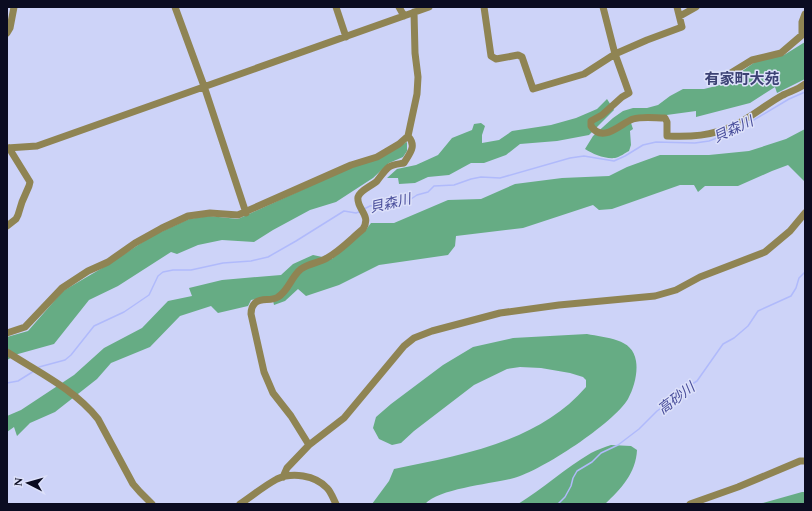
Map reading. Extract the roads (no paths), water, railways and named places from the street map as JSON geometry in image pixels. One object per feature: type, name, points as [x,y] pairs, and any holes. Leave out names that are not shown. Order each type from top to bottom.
[{"type":"street","points":[[7,34],[10,28],[14,7]]},
{"type":"street","points":[[175,7],[204,86],[246,212]]},
{"type":"street","points":[[336,7],[346,37]]},
{"type":"street","points":[[399,7],[404,16]]},
{"type":"street","points":[[7,226],[16,219],[30,182],[8,148],[37,146],[429,7]]},
{"type":"street","points":[[484,7],[491,56],[496,59],[518,55],[522,57],[533,89],[584,74],[616,54],[647,40],[682,27],[677,7]]},
{"type":"street","points":[[604,7],[616,54],[630,93],[622,97],[602,115],[591,121],[592,129],[600,133],[613,131],[638,118],[665,118],[667,122],[667,136],[691,137],[709,134],[733,126],[784,94],[797,90],[805,84]]},
{"type":"street","points":[[680,16],[696,7]]},
{"type":"street","points":[[8,331],[25,327],[62,288],[88,271],[108,262],[135,243],[162,228],[188,216],[210,213],[238,216],[351,165],[377,157],[399,144],[408,136],[417,94],[418,77],[415,53],[414,12]]},
{"type":"street","points":[[726,76],[752,60],[781,53],[802,35],[802,22],[805,14]]},
{"type":"street","points":[[309,445],[291,416],[273,393],[264,372],[251,314],[252,308],[255,303],[260,300],[271,300],[281,295],[302,268],[329,257],[363,229],[366,225],[366,221],[358,199],[361,193],[390,167],[404,163],[413,145],[408,136]]},
{"type":"street","points":[[283,477],[287,468],[309,445],[344,418],[404,346],[414,338],[432,331],[500,313],[558,305],[654,296],[676,290],[700,277],[765,252],[790,231],[805,213]]},
{"type":"street","points":[[7,352],[82,401],[98,418],[134,484],[152,504]]},
{"type":"street","points":[[690,504],[738,487],[800,461],[805,461]]},
{"type":"street","points":[[240,504],[265,486],[283,477],[297,476],[313,479],[327,488],[336,504]]},
{"type":"waterway","name":"貝森川","points":[[364,209],[370,206],[408,201],[417,195],[428,192],[434,186],[454,185],[481,177],[500,178],[570,158],[584,156],[614,161],[643,145],[656,142],[695,143],[709,141],[747,124],[789,99],[805,92]]},
{"type":"waterway","name":"貝森川","points":[[39,367],[65,360],[71,355],[94,326],[124,312],[149,295],[158,276],[163,272],[173,270],[191,270],[223,263],[251,261],[268,257],[344,211],[359,212]]},
{"type":"waterway","name":"高砂川","points":[[558,504],[565,497],[577,471],[592,462],[601,453],[618,445],[639,429],[657,411],[676,398],[680,392],[697,381],[723,344],[734,338],[748,326],[758,311],[791,296],[796,288],[799,278],[805,272]]},
{"type":"waterway","name":"貝森川","points":[[7,383],[18,381],[34,371]]},
{"type":"district","name":"有家町大苑","points":[[742,79]]}]
